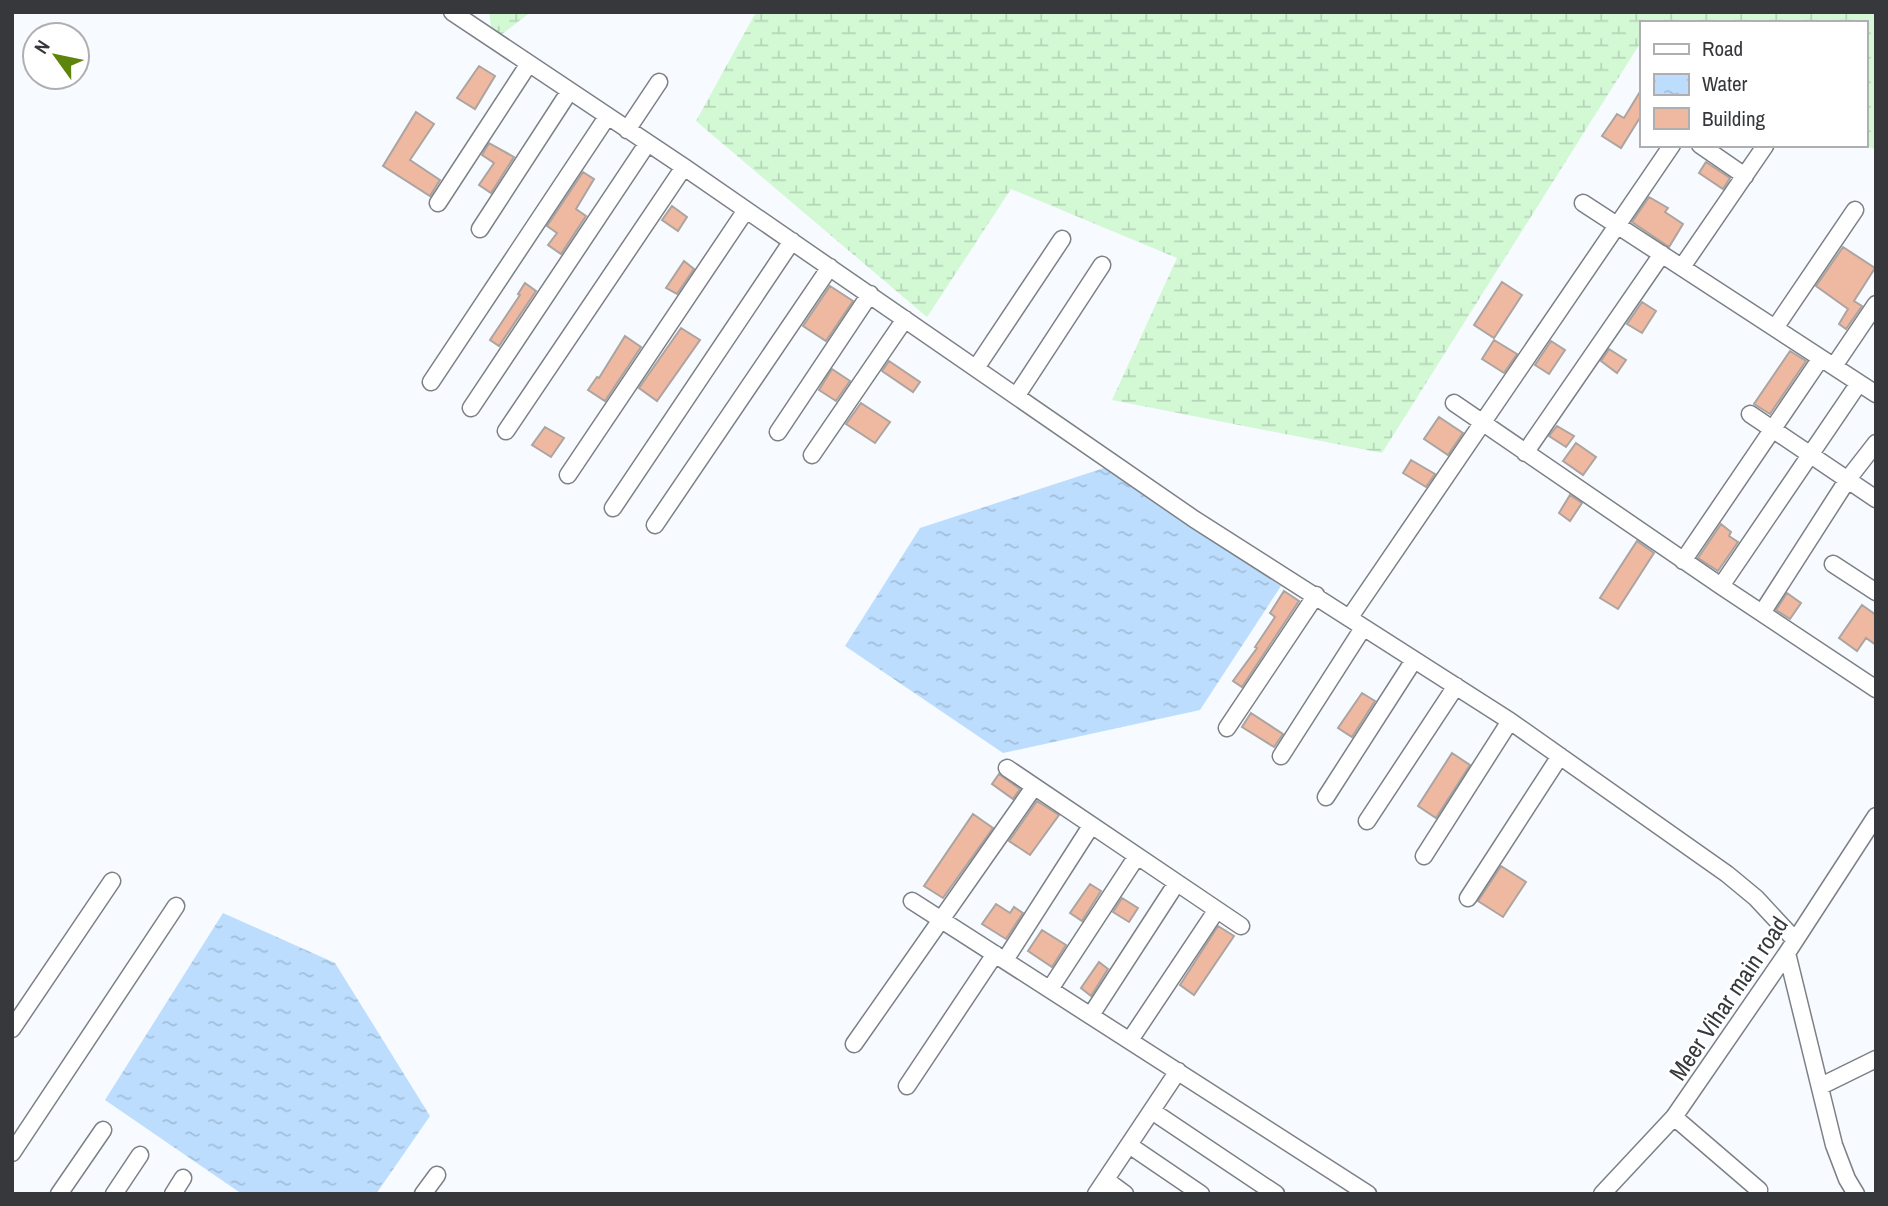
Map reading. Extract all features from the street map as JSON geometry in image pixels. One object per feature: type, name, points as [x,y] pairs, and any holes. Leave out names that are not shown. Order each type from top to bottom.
[{"type":"street","points":[[452,12],[746,209],[1194,519],[1510,721],[1727,874],[1756,898],[1791,946],[1834,1145],[1856,1194]]},
{"type":"street","points":[[438,203],[528,65]]},
{"type":"street","points":[[627,130],[659,82]]},
{"type":"street","points":[[480,229],[569,92]]},
{"type":"street","points":[[431,382],[607,117]]},
{"type":"street","points":[[471,408],[647,144]]},
{"type":"street","points":[[1350,617],[1671,147]]},
{"type":"street","points":[[1703,147],[1745,176]]},
{"type":"street","points":[[1682,267],[1764,147]]},
{"type":"street","points":[[506,431],[684,167]]},
{"type":"street","points":[[1583,203],[1827,362],[1870,386],[1811,454],[1721,586]]},
{"type":"street","points":[[568,475],[746,209]]},
{"type":"street","points":[[1775,328],[1855,210]]},
{"type":"street","points":[[976,368],[1062,239]]},
{"type":"street","points":[[613,508],[792,241]]},
{"type":"street","points":[[1525,453],[1662,254]]},
{"type":"street","points":[[1017,395],[1102,265]]},
{"type":"street","points":[[655,525],[830,267]]},
{"type":"street","points":[[778,432],[870,295]]},
{"type":"street","points":[[1683,561],[1773,428],[1876,304]]},
{"type":"street","points":[[812,455],[905,319]]},
{"type":"street","points":[[1454,403],[1683,561],[1876,689]]},
{"type":"street","points":[[1750,414],[1876,499]]},
{"type":"street","points":[[1762,613],[1848,480],[1876,443]]},
{"type":"street","points":[[1833,564],[1876,592]]},
{"type":"street","points":[[1227,728],[1316,595]]},
{"type":"street","points":[[1281,756],[1363,628]]},
{"type":"street","points":[[1326,796],[1414,660]]},
{"type":"street","points":[[1367,821],[1456,686]]},
{"type":"street","points":[[1424,856],[1510,721]]},
{"type":"street","points":[[1468,898],[1560,756]]},
{"type":"street","points":[[1007,768],[1241,926]]},
{"type":"street","points":[[854,1044],[1034,787]]},
{"type":"street","name":"Meer Vihar main road","points":[[1602,1194],[1674,1117],[1876,816]]},
{"type":"street","points":[[907,1086],[1091,826]]},
{"type":"street","points":[[1050,989],[1137,856]]},
{"type":"street","points":[[12,1029],[112,881]]},
{"type":"street","points":[[1091,1015],[1176,884]]},
{"type":"street","points":[[912,901],[1178,1071],[1357,1191]]},
{"type":"street","points":[[12,1153],[176,906]]},
{"type":"street","points":[[1130,1040],[1216,911]]},
{"type":"street","points":[[1821,1086],[1876,1059]]},
{"type":"street","points":[[1125,1194],[1101,1187],[1178,1071]]},
{"type":"street","points":[[1152,1111],[1276,1194]]},
{"type":"street","points":[[1674,1117],[1759,1190],[1757,1194]]},
{"type":"street","points":[[59,1194],[103,1130]]},
{"type":"street","points":[[1129,1145],[1201,1194]]},
{"type":"street","points":[[114,1194],[140,1155]]},
{"type":"street","points":[[423,1194],[437,1174]]},
{"type":"street","points":[[173,1194],[183,1178]]},
{"type":"green space","points":[[489,12],[531,12],[493,41]]},
{"type":"green space","points":[[756,12],[1876,12],[1876,150],[1867,146],[1867,21],[1640,21],[1640,44],[1382,453],[1112,400],[1177,258],[1011,189],[927,317],[696,121]]},
{"type":"water","points":[[1104,468],[1281,586],[1200,710],[1003,753],[845,646],[920,528]]},
{"type":"water","points":[[223,913],[335,963],[430,1116],[376,1194],[242,1194],[105,1100]]},
{"type":"building","points":[[479,66],[495,76],[475,109],[457,98]]},
{"type":"building","points":[[1640,92],[1640,118],[1621,148],[1602,136],[1617,114],[1624,118]]},
{"type":"building","points":[[416,112],[434,124],[410,160],[440,180],[430,196],[383,166]]},
{"type":"building","points":[[489,143],[514,157],[491,193],[479,185],[494,163],[482,155]]},
{"type":"building","points":[[1706,162],[1730,178],[1723,189],[1699,173]]},
{"type":"building","points":[[583,172],[594,179],[576,209],[586,216],[561,254],[548,245],[557,233],[547,226]]},
{"type":"building","points":[[1649,197],[1668,208],[1665,212],[1683,224],[1669,247],[1632,222]]},
{"type":"building","points":[[672,206],[687,217],[678,231],[662,220]]},
{"type":"building","points":[[1843,247],[1875,268],[1854,301],[1862,306],[1846,329],[1839,324],[1848,309],[1816,286]]},
{"type":"building","points":[[684,261],[694,269],[677,294],[666,288]]},
{"type":"building","points":[[1502,282],[1522,295],[1494,338],[1474,325]]},
{"type":"building","points":[[525,283],[536,291],[499,346],[490,340]]},
{"type":"building","points":[[830,286],[853,301],[826,341],[803,326]]},
{"type":"building","points":[[1642,302],[1656,311],[1642,333],[1627,324]]},
{"type":"building","points":[[681,328],[700,340],[657,401],[639,388]]},
{"type":"building","points":[[625,336],[641,347],[605,401],[588,390],[597,377],[599,378]]},
{"type":"building","points":[[1494,340],[1517,354],[1504,373],[1482,359]]},
{"type":"building","points":[[1551,341],[1565,350],[1549,374],[1535,365]]},
{"type":"building","points":[[1609,349],[1626,360],[1617,373],[1601,361]]},
{"type":"building","points":[[1790,351],[1806,361],[1770,414],[1754,404]]},
{"type":"building","points":[[889,361],[920,382],[913,392],[882,371]]},
{"type":"building","points":[[832,369],[850,381],[836,401],[819,390]]},
{"type":"building","points":[[861,403],[890,422],[875,443],[846,424]]},
{"type":"building","points":[[1439,417],[1463,433],[1448,455],[1424,439]]},
{"type":"building","points":[[1557,426],[1574,436],[1566,447],[1549,436]]},
{"type":"building","points":[[545,427],[564,438],[551,457],[532,445]]},
{"type":"building","points":[[1576,443],[1596,457],[1583,475],[1563,461]]},
{"type":"building","points":[[1411,460],[1435,474],[1426,487],[1403,473]]},
{"type":"building","points":[[1570,495],[1582,503],[1570,521],[1559,513]]},
{"type":"building","points":[[1721,524],[1731,532],[1729,536],[1738,542],[1718,571],[1698,558]]},
{"type":"building","points":[[1637,541],[1654,553],[1618,609],[1600,598]]},
{"type":"building","points":[[1284,591],[1299,601],[1242,687],[1233,681],[1275,617],[1270,613]]},
{"type":"building","points":[[1787,593],[1801,603],[1790,619],[1776,610]]},
{"type":"building","points":[[1862,605],[1876,615],[1876,645],[1866,638],[1857,651],[1839,638]]},
{"type":"building","points":[[1362,693],[1375,701],[1352,737],[1338,728]]},
{"type":"building","points":[[1251,713],[1283,734],[1274,747],[1242,727]]},
{"type":"building","points":[[1452,753],[1470,765],[1436,818],[1418,806]]},
{"type":"building","points":[[999,774],[1020,789],[1013,799],[992,784]]},
{"type":"building","points":[[1037,801],[1059,815],[1030,855],[1009,841]]},
{"type":"building","points":[[973,814],[993,828],[943,898],[924,886]]},
{"type":"building","points":[[1501,866],[1526,882],[1503,917],[1478,901]]},
{"type":"building","points":[[1090,884],[1101,891],[1082,921],[1070,913]]},
{"type":"building","points":[[1122,898],[1138,908],[1129,922],[1113,912]]},
{"type":"building","points":[[996,904],[1010,913],[1014,907],[1023,913],[1006,939],[982,924]]},
{"type":"building","points":[[1218,926],[1234,936],[1194,995],[1180,985]]},
{"type":"building","points":[[1042,930],[1066,945],[1052,967],[1028,951]]},
{"type":"building","points":[[1099,962],[1108,969],[1091,996],[1081,988]]}]
